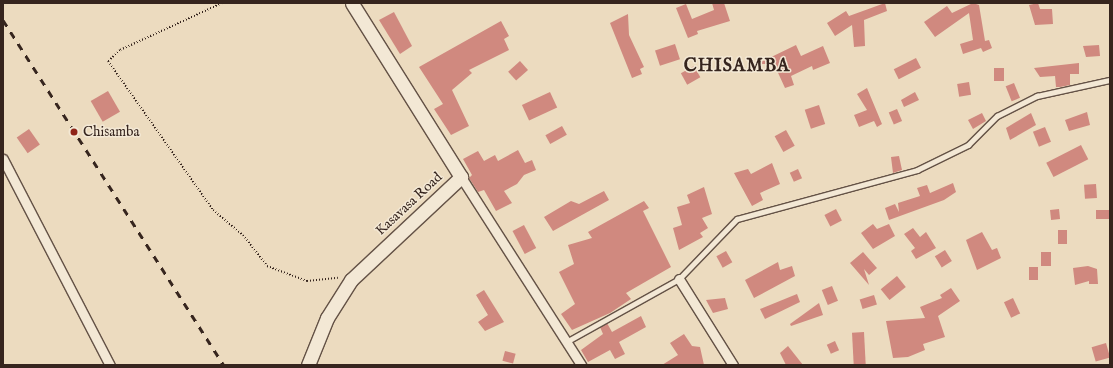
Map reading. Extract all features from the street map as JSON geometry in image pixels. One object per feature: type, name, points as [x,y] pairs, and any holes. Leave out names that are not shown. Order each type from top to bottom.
[{"type":"street","name":"Kasavasa Road","points":[[308,365],[327,318],[351,280],[461,177],[352,3]]},
{"type":"street","points":[[3,159],[110,365]]},
{"type":"street","points":[[461,177],[580,365]]},
{"type":"street","points":[[679,279],[733,365]]},
{"type":"lane","points":[[566,342],[679,279],[737,219],[917,170],[968,145],[997,116],[1038,96],[1110,80]]},
{"type":"path","points":[[222,3],[120,50],[108,61],[214,210],[243,235],[266,266],[307,281],[351,280]]},
{"type":"building","points":[[712,3],[724,3],[730,21],[697,31],[698,34],[688,38],[676,8],[686,4],[692,19],[714,10]]},
{"type":"building","points":[[885,3],[887,11],[864,20],[865,46],[854,47],[852,25],[835,36],[827,23],[846,11],[849,16]]},
{"type":"building","points":[[973,3],[979,5],[985,41],[989,40],[992,48],[983,52],[981,48],[963,54],[960,44],[973,40],[969,13],[935,37],[924,22],[947,6],[952,13]]},
{"type":"building","points":[[1038,3],[1040,9],[1052,9],[1053,24],[1035,25],[1029,5]]},
{"type":"building","points":[[394,12],[412,46],[400,54],[379,20]]},
{"type":"building","points":[[628,14],[629,35],[644,67],[640,69],[642,74],[632,78],[610,23]]},
{"type":"building","points":[[501,21],[509,36],[504,39],[509,50],[469,70],[472,73],[452,90],[469,126],[451,135],[434,109],[443,104],[419,67]]},
{"type":"building","points":[[675,44],[680,59],[660,66],[655,50]]},
{"type":"building","points":[[796,45],[801,56],[823,46],[830,63],[813,70],[812,66],[791,76],[794,85],[785,88],[774,64],[757,64]]},
{"type":"building","points":[[1099,45],[1100,56],[1086,57],[1083,46]]},
{"type":"building","points":[[916,58],[921,68],[899,79],[894,69]]},
{"type":"building","points":[[520,61],[528,70],[516,81],[508,72]]},
{"type":"building","points":[[1079,63],[1079,74],[1070,74],[1070,85],[1060,87],[1056,87],[1055,76],[1040,77],[1034,68]]},
{"type":"building","points":[[694,66],[700,77],[687,85],[681,73]]},
{"type":"building","points":[[994,68],[1004,68],[1004,81],[994,81]]},
{"type":"building","points":[[969,82],[971,95],[959,97],[957,84]]},
{"type":"building","points":[[1014,83],[1020,98],[1012,101],[1006,86]]},
{"type":"building","points":[[867,88],[882,124],[877,127],[874,121],[859,127],[854,115],[867,110],[857,94]]},
{"type":"building","points":[[108,91],[120,112],[103,122],[91,101]]},
{"type":"building","points":[[550,92],[557,107],[529,121],[522,105]]},
{"type":"building","points":[[915,92],[919,100],[904,107],[901,100]]},
{"type":"building","points":[[819,105],[825,124],[811,129],[805,110]]},
{"type":"building","points":[[897,109],[902,121],[894,124],[889,113]]},
{"type":"building","points":[[1087,112],[1090,125],[1069,131],[1065,120]]},
{"type":"building","points":[[982,113],[986,121],[973,129],[968,120]]},
{"type":"building","points":[[1031,113],[1036,125],[1010,140],[1006,128]]},
{"type":"building","points":[[562,126],[567,135],[550,144],[545,135]]},
{"type":"building","points":[[1045,127],[1051,142],[1039,147],[1033,132]]},
{"type":"building","points":[[29,129],[40,145],[28,153],[17,138]]},
{"type":"building","points":[[786,130],[795,146],[783,152],[775,136]]},
{"type":"building","points":[[1081,145],[1088,159],[1054,177],[1046,163]]},
{"type":"building","points":[[518,150],[525,163],[532,160],[536,170],[524,175],[517,184],[504,191],[512,203],[496,211],[484,190],[478,192],[469,178],[472,175],[463,159],[478,151],[484,161],[495,155],[498,161]]},
{"type":"building","points":[[899,156],[902,170],[893,173],[891,157]]},
{"type":"building","points":[[772,163],[780,184],[760,193],[763,200],[752,206],[734,173],[748,169],[751,174]]},
{"type":"building","points":[[798,169],[802,178],[794,182],[790,173]]},
{"type":"building","points":[[953,183],[956,192],[944,200],[889,220],[885,208],[895,204],[899,212],[898,203],[920,196],[917,188],[927,185],[930,193]]},
{"type":"building","points":[[1096,184],[1097,198],[1085,199],[1084,185]]},
{"type":"building","points":[[704,187],[712,214],[702,218],[708,228],[700,233],[703,237],[679,250],[673,228],[682,225],[677,207],[690,203],[687,195]]},
{"type":"building","points":[[604,191],[609,200],[553,231],[544,217],[571,201],[579,204]]},
{"type":"building","points":[[644,201],[649,208],[643,211],[671,267],[626,293],[631,299],[610,313],[572,330],[561,314],[575,304],[559,272],[574,264],[568,245],[592,238],[588,232]]},
{"type":"building","points":[[836,209],[842,221],[830,226],[824,215]]},
{"type":"building","points":[[1059,209],[1060,219],[1051,220],[1050,210]]},
{"type":"building","points":[[1096,210],[1110,210],[1110,219],[1096,219]]},
{"type":"building","points":[[873,224],[877,229],[889,224],[895,236],[873,249],[861,233]]},
{"type":"building","points":[[524,225],[536,248],[525,254],[513,231]]},
{"type":"building","points":[[913,228],[920,237],[926,232],[936,248],[916,259],[911,251],[915,248],[904,234]]},
{"type":"building","points":[[1058,230],[1067,230],[1067,244],[1058,244]]},
{"type":"building","points":[[982,232],[992,250],[997,248],[1001,258],[977,270],[966,240]]},
{"type":"building","points":[[945,250],[952,261],[942,267],[935,256]]},
{"type":"building","points":[[726,251],[732,262],[723,268],[716,256]]},
{"type":"building","points":[[863,252],[877,268],[869,275],[864,269],[869,285],[850,263]]},
{"type":"building","points":[[1041,252],[1051,252],[1051,266],[1041,266]]},
{"type":"building","points":[[778,262],[780,270],[792,266],[795,276],[754,298],[745,280]]},
{"type":"building","points":[[1088,266],[1097,269],[1098,284],[1089,284],[1089,281],[1075,285],[1073,268]]},
{"type":"building","points":[[1029,267],[1038,267],[1038,280],[1029,280]]},
{"type":"building","points":[[897,276],[906,287],[889,300],[881,289]]},
{"type":"building","points":[[832,286],[838,301],[828,305],[822,290]]},
{"type":"building","points":[[951,288],[960,301],[938,316],[945,337],[923,344],[925,350],[908,357],[893,358],[886,321],[925,318],[920,307],[942,298],[940,295]]},
{"type":"building","points":[[484,290],[504,322],[485,331],[478,322],[488,315],[476,295]]},
{"type":"building","points":[[797,294],[800,302],[765,319],[760,309]]},
{"type":"building","points":[[874,295],[877,305],[863,309],[860,299]]},
{"type":"building","points":[[725,298],[728,309],[713,313],[706,300]]},
{"type":"building","points":[[1013,298],[1020,313],[1011,318],[1004,302]]},
{"type":"building","points":[[819,303],[823,315],[791,326],[790,324]]},
{"type":"building","points":[[641,316],[646,327],[619,342],[625,354],[615,359],[610,350],[588,362],[581,350],[603,334],[600,327],[607,323],[612,332]]},
{"type":"building","points":[[864,332],[866,365],[854,365],[852,333]]},
{"type":"building","points":[[684,334],[692,346],[700,347],[704,365],[662,365],[678,355],[670,343]]},
{"type":"building","points":[[835,341],[839,350],[831,354],[827,345]]},
{"type":"building","points":[[1106,343],[1110,357],[1096,362],[1092,347]]},
{"type":"building","points":[[788,346],[803,365],[786,365],[780,353]]},
{"type":"building","points":[[505,351],[516,354],[513,364],[502,361]]},
{"type":"railway","points":[[3,20],[224,365]]},
{"type":"place","name":"Chisamba","points":[[74,132]]},
{"type":"district","name":"CHISAMBA","points":[[737,67]]}]
